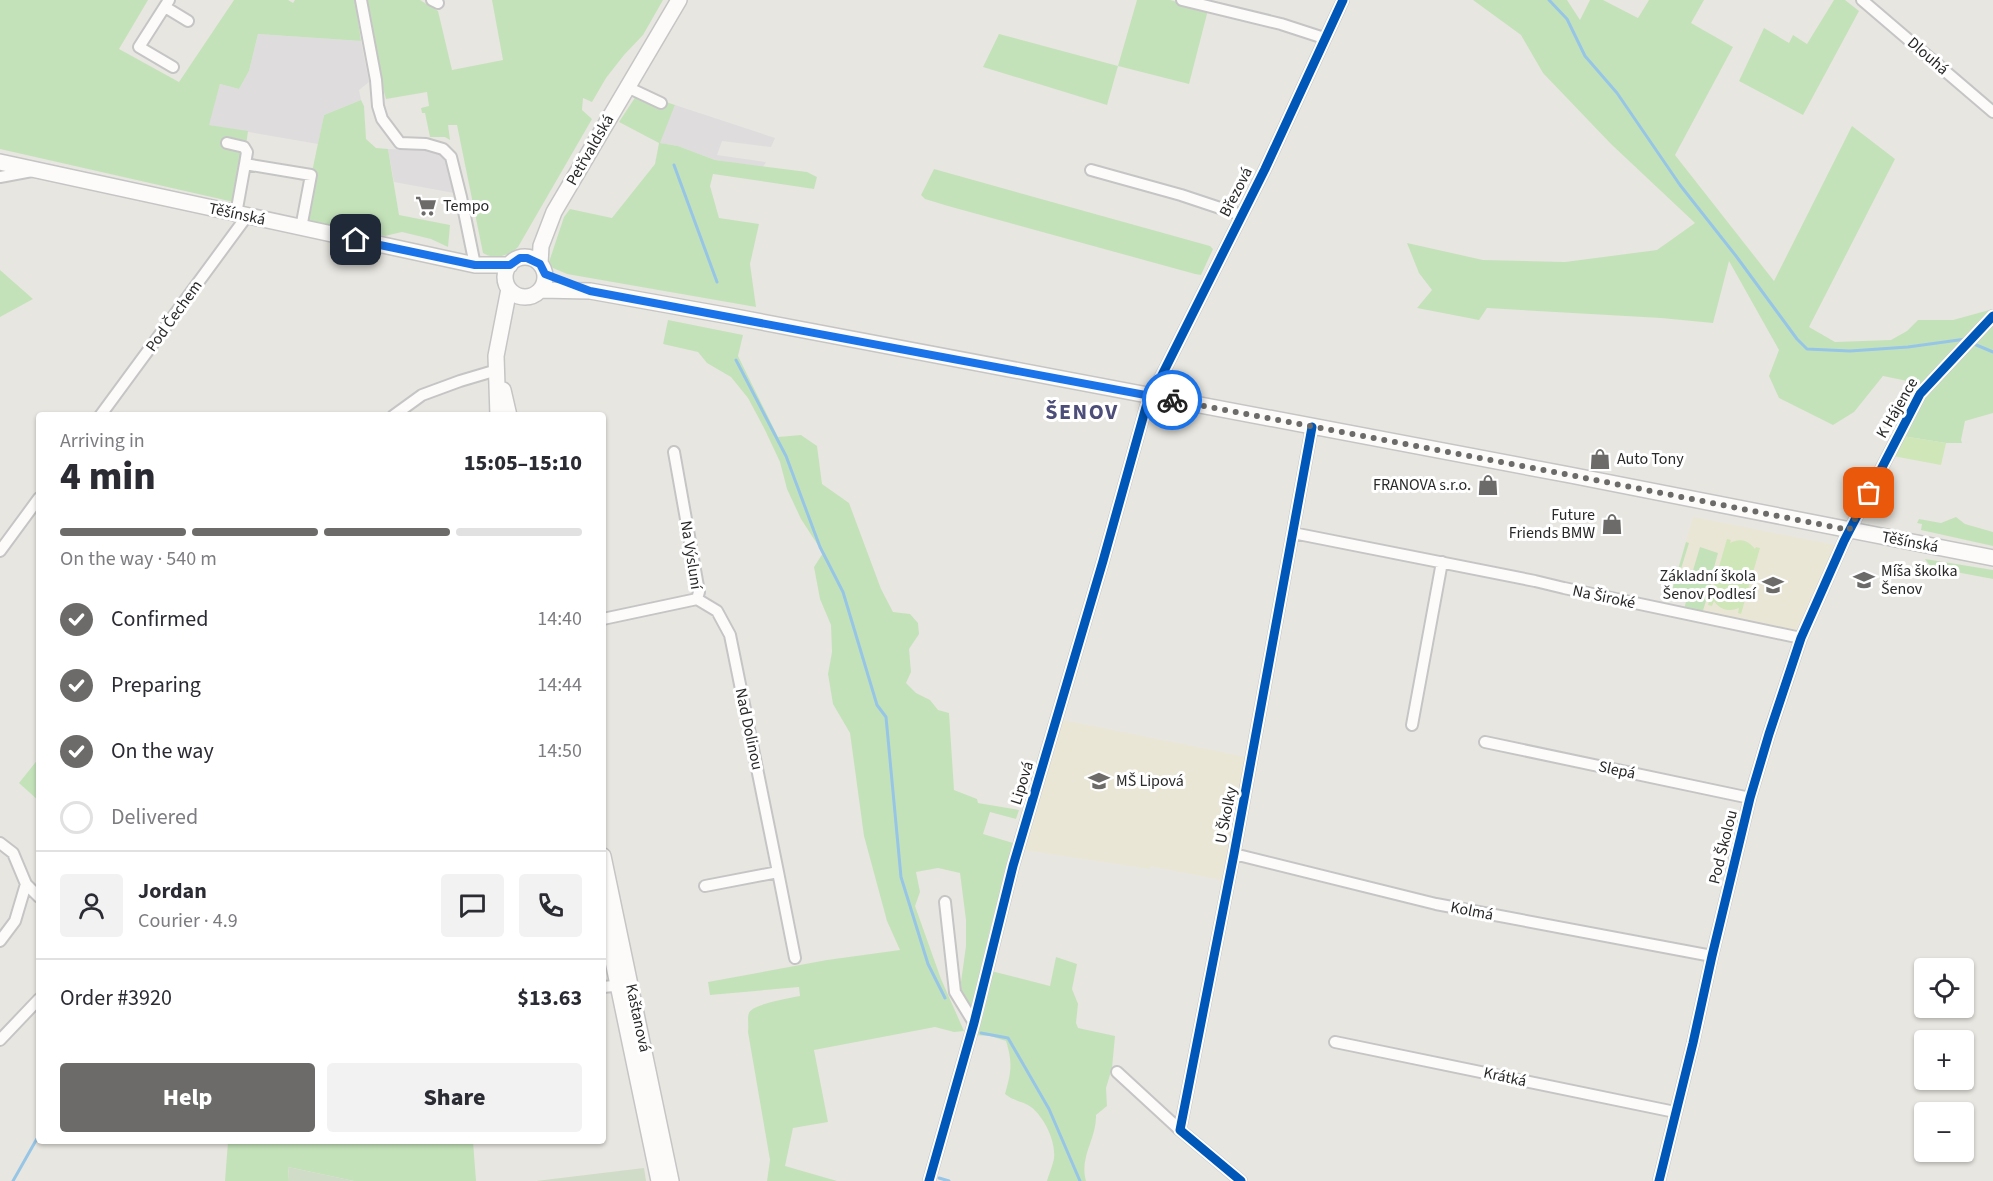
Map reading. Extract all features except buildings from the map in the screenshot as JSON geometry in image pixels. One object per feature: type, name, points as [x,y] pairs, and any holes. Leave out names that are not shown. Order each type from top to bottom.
[{"type":"main road","name":"Petřvaldská","points":[[542,269],[540,246],[554,212],[679,0]]},
{"type":"main road","name":"Těšínská","points":[[0,162],[475,265],[515,262]]},
{"type":"main road","name":"Petřvaldská","points":[[515,262],[554,212]]},
{"type":"main road","points":[[498,412],[496,356],[508,285],[506,272],[515,262],[531,258],[542,269],[544,283],[502,326]]},
{"type":"main road","name":"Těšínská","points":[[475,265],[508,285]]},
{"type":"main road","name":"Těšínská","points":[[542,269],[590,291]]},
{"type":"main road","points":[[508,285],[517,296],[534,293]]},
{"type":"main road","name":"Těšínská","points":[[534,293],[590,291],[1570,475],[1993,558]]},
{"type":"main road","points":[[497,370],[508,412]]},
{"type":"main road","name":"Kaštanová","points":[[606,884],[617,986],[671,1181]]},
{"type":"main road","name":"Kaštanová","points":[[606,929],[659,1181]]},
{"type":"street","points":[[361,0],[382,119],[400,143],[426,144],[443,149],[451,157],[475,265]]},
{"type":"street","points":[[1182,0],[1281,24],[1324,38]]},
{"type":"street","name":"Březová","points":[[1151,396],[1264,169],[1343,0]]},
{"type":"street","name":"Dlouhá","points":[[1862,0],[1993,112]]},
{"type":"street","points":[[172,67],[139,47],[167,4],[188,21]]},
{"type":"street","points":[[627,87],[661,103]]},
{"type":"street","points":[[226,143],[244,147],[246,152],[241,215]]},
{"type":"street","points":[[245,164],[311,175],[300,228]]},
{"type":"street","points":[[0,177],[39,170]]},
{"type":"street","name":"Březová","points":[[1091,170],[1181,195],[1241,215]]},
{"type":"street","name":"Pod Čechem","points":[[103,412],[241,215]]},
{"type":"street","name":"K Hájence","points":[[1849,530],[1920,393],[1993,316]]},
{"type":"street","points":[[399,412],[422,395],[497,370]]},
{"type":"street","name":"Lipová","points":[[929,1181],[974,1023],[1013,866],[1151,396]]},
{"type":"street","name":"U Školky","points":[[1180,1130],[1234,854],[1312,427]]},
{"type":"street","name":"Na Výsluní","points":[[606,618],[697,599],[699,592],[674,452]]},
{"type":"street","points":[[0,551],[36,502]]},
{"type":"street","name":"Pod Školou","points":[[1659,1181],[1750,798],[1801,638],[1849,530]]},
{"type":"street","name":"Na Široké","points":[[1293,533],[1801,638]]},
{"type":"street","points":[[1412,725],[1442,562]]},
{"type":"street","name":"Nad Dolinou","points":[[697,599],[717,611],[730,635],[795,958]]},
{"type":"street","name":"Slepá","points":[[1485,742],[1750,798]]},
{"type":"street","points":[[0,843],[13,853],[26,884],[36,894]]},
{"type":"street","name":"Kolmá","points":[[1234,854],[1436,904],[1712,956]]},
{"type":"street","points":[[705,886],[778,872]]},
{"type":"street","points":[[0,940],[15,921],[26,884]]},
{"type":"street","points":[[945,902],[955,992],[974,1023]]},
{"type":"street","points":[[0,1040],[36,1002]]},
{"type":"street","name":"Krátká","points":[[1335,1042],[1675,1113]]},
{"type":"street","points":[[1117,1072],[1180,1130],[1241,1181]]},
{"type":"shaded area","points":[[258,34],[361,41],[369,82],[359,90],[361,100],[324,115],[318,144],[208,125],[220,84],[239,89],[249,71]]},
{"type":"shaded area","points":[[675,105],[775,138],[771,147],[722,141],[717,155],[766,162],[763,167],[715,160],[678,146],[659,143]]},
{"type":"shaded area","points":[[388,149],[432,150],[440,154],[447,164],[454,193],[394,182]]},
{"type":"shaded area","points":[[1693,517],[1835,545],[1800,633],[1684,610],[1688,593],[1672,590]]},
{"type":"shaded area","points":[[1062,720],[1246,757],[1222,880],[1151,866],[1150,869],[1025,850]]},
{"type":"green space","points":[[0,0],[148,0],[119,49],[179,82],[234,0],[288,0],[293,3],[295,0],[355,0],[361,41],[258,34],[249,71],[239,89],[220,84],[209,125],[248,131],[238,203],[0,149]]},
{"type":"green space","points":[[366,0],[420,0],[438,11],[452,70],[503,60],[492,0],[663,0],[643,35],[606,78],[592,102],[583,98],[582,110],[592,119],[518,247],[506,255],[497,257],[483,253],[457,125],[448,125],[450,140],[445,137],[430,137],[425,113],[422,113],[421,108],[429,106],[427,92],[386,99]]},
{"type":"green space","points":[[1137,0],[1170,0],[1208,10],[1189,84],[1118,66]]},
{"type":"green space","points":[[1473,0],[1567,0],[1580,20],[1590,0],[1603,0],[1638,18],[1649,0],[1704,0],[1691,23],[1733,47],[1675,155],[1774,281],[1852,126],[1895,159],[1809,327],[1835,342],[1891,340],[1907,331],[1918,320],[1953,320],[1993,309],[1922,384],[1883,376],[1854,412],[1833,425],[1779,398],[1769,376],[1779,350],[1729,261],[1713,323],[1487,308],[1479,320],[1417,308],[1432,290],[1419,273],[1407,243],[1483,260],[1565,262],[1657,250],[1695,223],[1611,144],[1543,73],[1521,35]]},
{"type":"green space","points":[[1834,0],[1845,0],[1859,11],[1803,115],[1739,81],[1764,28],[1789,43],[1793,35],[1807,44]]},
{"type":"green space","points":[[999,34],[1118,66],[1107,105],[983,67]]},
{"type":"green space","points":[[640,90],[654,98],[675,105],[660,143],[678,146],[715,160],[807,172],[817,177],[814,189],[713,174],[710,186],[719,218],[759,224],[750,264],[756,307],[567,274],[553,268],[549,262],[564,217],[570,209],[612,218],[655,164],[659,143],[619,122]]},
{"type":"green space","points":[[361,100],[364,106],[366,139],[376,148],[388,149],[399,215],[450,225],[448,247],[431,239],[402,232],[385,236],[302,219],[324,115]]},
{"type":"green space","points":[[934,169],[1210,246],[1213,249],[1201,275],[948,206],[925,199],[921,195]]},
{"type":"green space","points":[[0,270],[33,299],[0,317]]},
{"type":"green space","points":[[668,320],[743,335],[738,356],[778,437],[801,435],[817,446],[822,484],[849,503],[881,589],[893,612],[910,614],[918,623],[919,634],[909,649],[911,672],[906,683],[916,693],[930,700],[938,710],[949,713],[954,790],[977,799],[978,803],[1019,810],[1016,819],[990,812],[983,834],[1013,843],[989,933],[972,1012],[962,998],[960,989],[966,946],[966,920],[960,873],[938,868],[916,872],[920,892],[915,906],[941,979],[964,1031],[954,1032],[935,1027],[814,1050],[828,1122],[793,1128],[785,1166],[837,1181],[767,1181],[770,1160],[748,1032],[748,1015],[752,1010],[764,1004],[800,996],[799,987],[710,995],[708,982],[827,960],[900,950],[887,921],[864,836],[850,733],[833,704],[828,674],[832,652],[831,625],[820,599],[814,567],[823,553],[801,519],[787,489],[780,462],[748,398],[731,377],[707,363],[698,352],[663,344]]},
{"type":"green space","points":[[1993,322],[1993,413],[1965,421],[1962,443],[1946,443],[1902,436],[1921,398]]},
{"type":"green space","points":[[1902,436],[1946,443],[1941,465],[1893,456]]},
{"type":"green space","points":[[1956,517],[1965,524],[1993,532],[1993,546],[1921,530],[1922,524],[1917,523],[1919,519],[1941,523]]},
{"type":"green space","points":[[1727,539],[1731,540],[1730,543],[1744,541],[1755,549],[1760,548],[1741,614],[1738,613],[1739,608],[1725,609],[1714,601],[1712,606],[1708,605]]},
{"type":"green space","points":[[1686,542],[1689,543],[1680,572],[1691,577],[1700,547],[1718,553],[1702,614],[1684,610],[1688,593],[1672,590]]},
{"type":"green space","points":[[1925,559],[1993,570],[1993,579],[1933,570]]},
{"type":"green space","points":[[36,762],[36,798],[19,783]]},
{"type":"green space","points":[[1056,957],[1077,964],[1072,989],[1078,1004],[1076,1023],[1078,1028],[1115,1036],[1112,1068],[1106,1088],[1107,1106],[1096,1115],[1094,1132],[1086,1156],[1084,1172],[1086,1181],[1047,1181],[1054,1158],[1051,1137],[1036,1111],[1005,1094],[1010,1068],[1006,1041],[990,1036],[973,1035],[991,971],[1050,986]]},
{"type":"green space","points":[[228,1144],[473,1144],[476,1181],[354,1181],[288,1167],[289,1181],[225,1181]]},
{"type":"green space","points":[[288,1167],[354,1181],[289,1181]]},
{"type":"green space","points":[[644,1168],[646,1181],[536,1181]]},
{"type":"waterway","points":[[1549,0],[1567,19],[1585,56],[1617,93],[1680,185],[1807,349],[1850,351],[1908,347],[1966,339]]},
{"type":"waterway","points":[[674,165],[717,282]]},
{"type":"waterway","points":[[1974,344],[1993,352]]},
{"type":"waterway","points":[[736,360],[786,456],[820,547],[843,592],[877,705],[886,717],[901,877],[928,964],[945,998]]},
{"type":"waterway","points":[[981,1033],[1008,1038],[1049,1109],[1080,1181]]},
{"type":"waterway","points":[[13,1181],[36,1140]]},
{"type":"waterway","points":[[939,1178],[949,1181]]},
{"type":"cycle path","points":[[929,1181],[974,1023],[1013,866],[1146,407],[1265,169],[1343,0]]},
{"type":"cycle path","points":[[1659,1181],[1750,798],[1801,638],[1844,541],[1920,394],[1993,316]]},
{"type":"cycle path","points":[[1241,1181],[1180,1130],[1234,854],[1312,427]]},
{"type":"way so far","points":[[1172,400],[1849,530],[1869,493]]},
{"type":"place","name":"Tempo","points":[[426,206]]},
{"type":"place","name":"Auto Tony","points":[[1600,459]]},
{"type":"place","name":"FRANOVA s.r.o.","points":[[1488,485]]},
{"type":"place","name":"Future Friends BMW","points":[[1612,524]]},
{"type":"place","name":"Míša školka Šenov","points":[[1864,580]]},
{"type":"place","name":"Základní škola Šenov Podlesí","points":[[1773,585]]},
{"type":"place","name":"MŠ Lipová","points":[[1099,781]]},
{"type":"district","name":"ŠENOV","points":[[1082,412]]},
{"type":"route","points":[[356,240],[475,265],[510,265],[520,258],[527,258],[540,264],[545,274],[590,291],[1172,400]]}]
